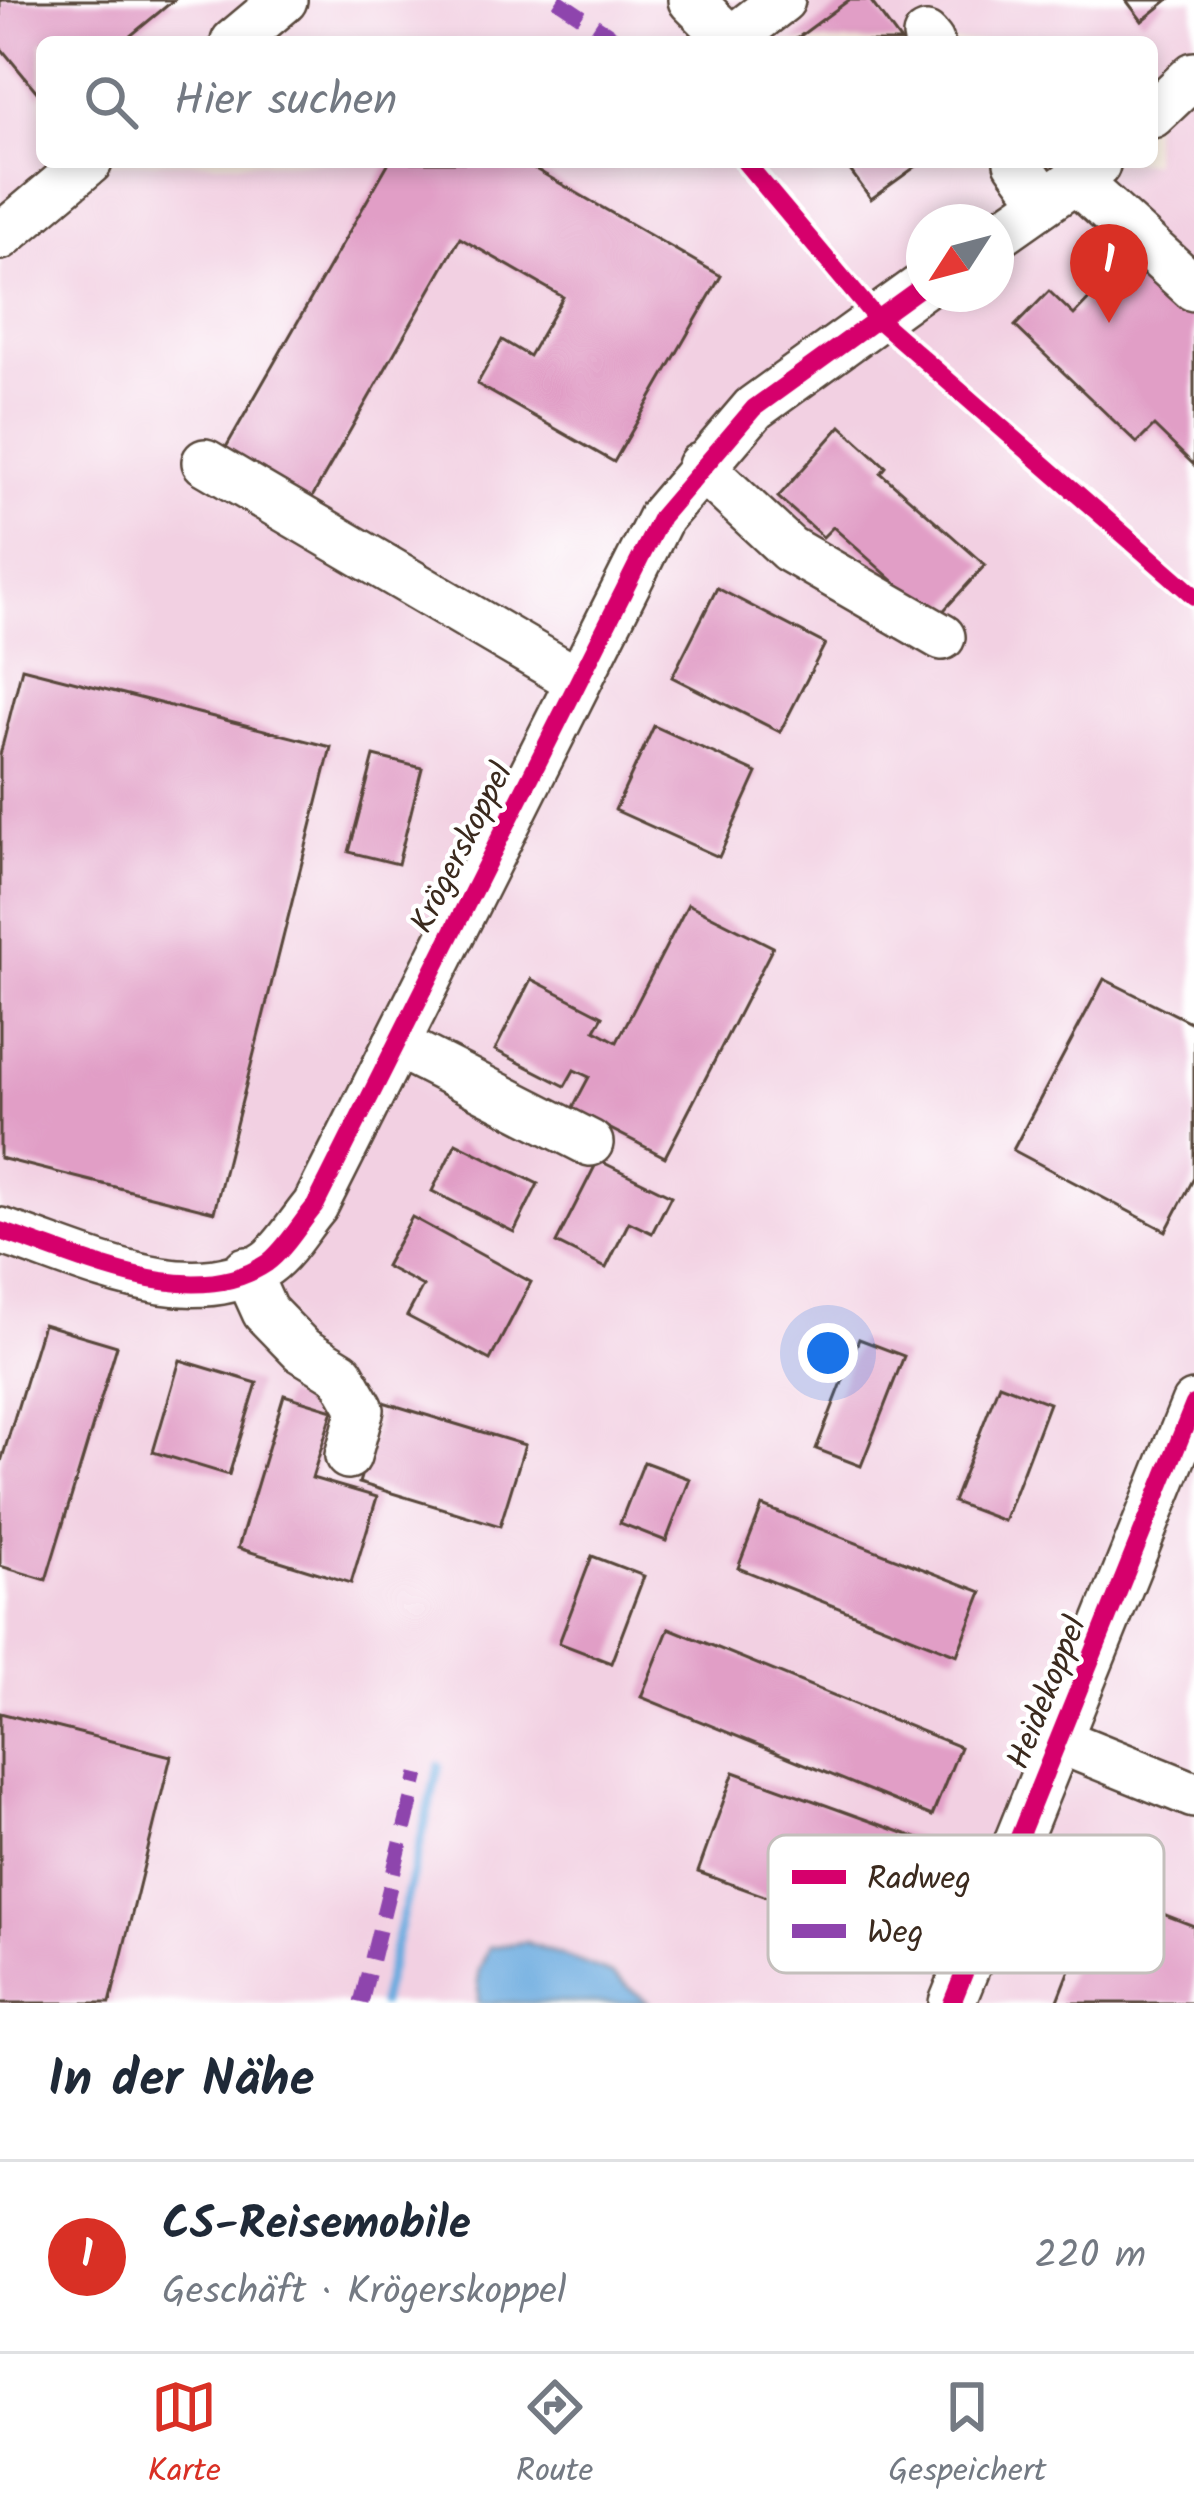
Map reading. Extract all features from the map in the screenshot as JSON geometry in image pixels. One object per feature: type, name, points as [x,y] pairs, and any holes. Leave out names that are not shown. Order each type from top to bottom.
[{"type":"street","points":[[241,36],[284,0]]},
{"type":"street","points":[[691,0],[727,36],[738,34],[782,0]]},
{"type":"street","points":[[1158,109],[1194,75]]},
{"type":"street","points":[[0,237],[82,168]]},
{"type":"street","points":[[1035,168],[1074,181],[1194,288]]},
{"type":"street","points":[[1014,223],[1074,181]]},
{"type":"street","name":"Krögerskoppel","points":[[0,1231],[156,1280],[206,1284],[268,1262],[315,1206],[661,517],[754,408],[906,298]]},
{"type":"street","points":[[205,462],[577,680]]},
{"type":"street","points":[[700,466],[789,549],[942,637]]},
{"type":"street","points":[[395,1044],[590,1143]]},
{"type":"street","points":[[246,1270],[266,1312],[302,1350],[341,1375],[362,1408],[349,1456]]},
{"type":"street","name":"Heidekoppel","points":[[1020,1835],[1194,1404]]},
{"type":"street","points":[[1058,1740],[1194,1795]]},
{"type":"street","name":"Heidekoppel","points":[[952,2003],[964,1973]]},
{"type":"shaded area","points":[[0,0],[1194,0],[1194,2003],[0,2003]]},
{"type":"water","points":[[525,1942],[612,1974],[649,2003],[478,2003],[479,1970],[489,1947]]},
{"type":"building","points":[[0,0],[174,0],[130,36],[36,36],[36,91],[0,47]]},
{"type":"building","points":[[849,0],[870,0],[897,36],[800,36]]},
{"type":"building","points":[[1126,0],[1168,0],[1142,21]]},
{"type":"building","points":[[386,168],[533,168],[721,276],[614,462],[477,384],[502,340],[529,356],[563,297],[460,238],[307,506],[221,456]]},
{"type":"building","points":[[848,168],[914,168],[871,199]]},
{"type":"building","points":[[1151,266],[1194,307],[1194,465],[1154,426],[1137,443],[1015,326],[1049,291],[1074,315],[1116,271],[1132,286]]},
{"type":"building","points":[[841,426],[886,467],[881,473],[985,565],[936,619],[833,527],[823,537],[778,497]]},
{"type":"building","points":[[717,588],[825,644],[780,732],[672,677]]},
{"type":"building","points":[[22,668],[331,747],[214,1212],[0,1158],[0,755]]},
{"type":"building","points":[[654,726],[757,773],[719,857],[615,810]]},
{"type":"building","points":[[374,756],[422,768],[398,864],[349,852]]},
{"type":"building","points":[[688,904],[773,947],[665,1157],[572,1109],[589,1077],[574,1070],[565,1086],[495,1050],[531,979],[603,1016],[595,1030],[617,1042]]},
{"type":"building","points":[[1104,979],[1194,1024],[1194,1178],[1166,1231],[1013,1150]]},
{"type":"building","points":[[456,1143],[538,1184],[514,1232],[432,1191]]},
{"type":"building","points":[[598,1160],[671,1196],[652,1233],[629,1222],[606,1268],[556,1243]]},
{"type":"building","points":[[412,1217],[531,1282],[490,1360],[407,1316],[423,1286],[385,1266]]},
{"type":"building","points":[[43,1324],[117,1346],[46,1580],[0,1566],[0,1465]]},
{"type":"building","points":[[859,1339],[904,1356],[861,1466],[816,1449]]},
{"type":"building","points":[[180,1360],[257,1383],[229,1475],[153,1452]]},
{"type":"building","points":[[999,1384],[1049,1403],[1004,1521],[953,1502]]},
{"type":"building","points":[[284,1395],[333,1410],[312,1478],[377,1497],[351,1583],[238,1548]]},
{"type":"building","points":[[383,1402],[525,1445],[500,1526],[359,1483]]},
{"type":"building","points":[[644,1462],[690,1479],[666,1541],[620,1523]]},
{"type":"building","points":[[762,1506],[982,1592],[957,1655],[738,1568]]},
{"type":"building","points":[[592,1556],[644,1576],[611,1663],[559,1643]]},
{"type":"building","points":[[669,1628],[960,1747],[932,1816],[641,1697]]},
{"type":"building","points":[[0,1713],[171,1756],[110,2003],[0,2003]]},
{"type":"building","points":[[734,1772],[909,1835],[768,1835],[768,1897],[698,1872]]},
{"type":"building","points":[[1164,1914],[1194,1926],[1194,2003],[1057,2003],[1069,1973],[1164,1973]]},
{"type":"waterway","points":[[381,2003],[439,1766]]},
{"type":"marked path","points":[[557,0],[611,36]]},
{"type":"marked path","points":[[361,2003],[418,1774]]},
{"type":"cycle path","points":[[750,168],[875,317],[1194,596]]},
{"type":"cycle path","points":[[0,1231],[134,1276],[169,1282],[237,1278],[280,1251],[315,1206],[661,517],[754,408],[906,298]]},
{"type":"cycle path","points":[[1020,1835],[1194,1404]]},
{"type":"cycle path","points":[[952,2003],[964,1973]]},
{"type":"place","name":"CS-Reisemobile","points":[[1109,323]]}]
